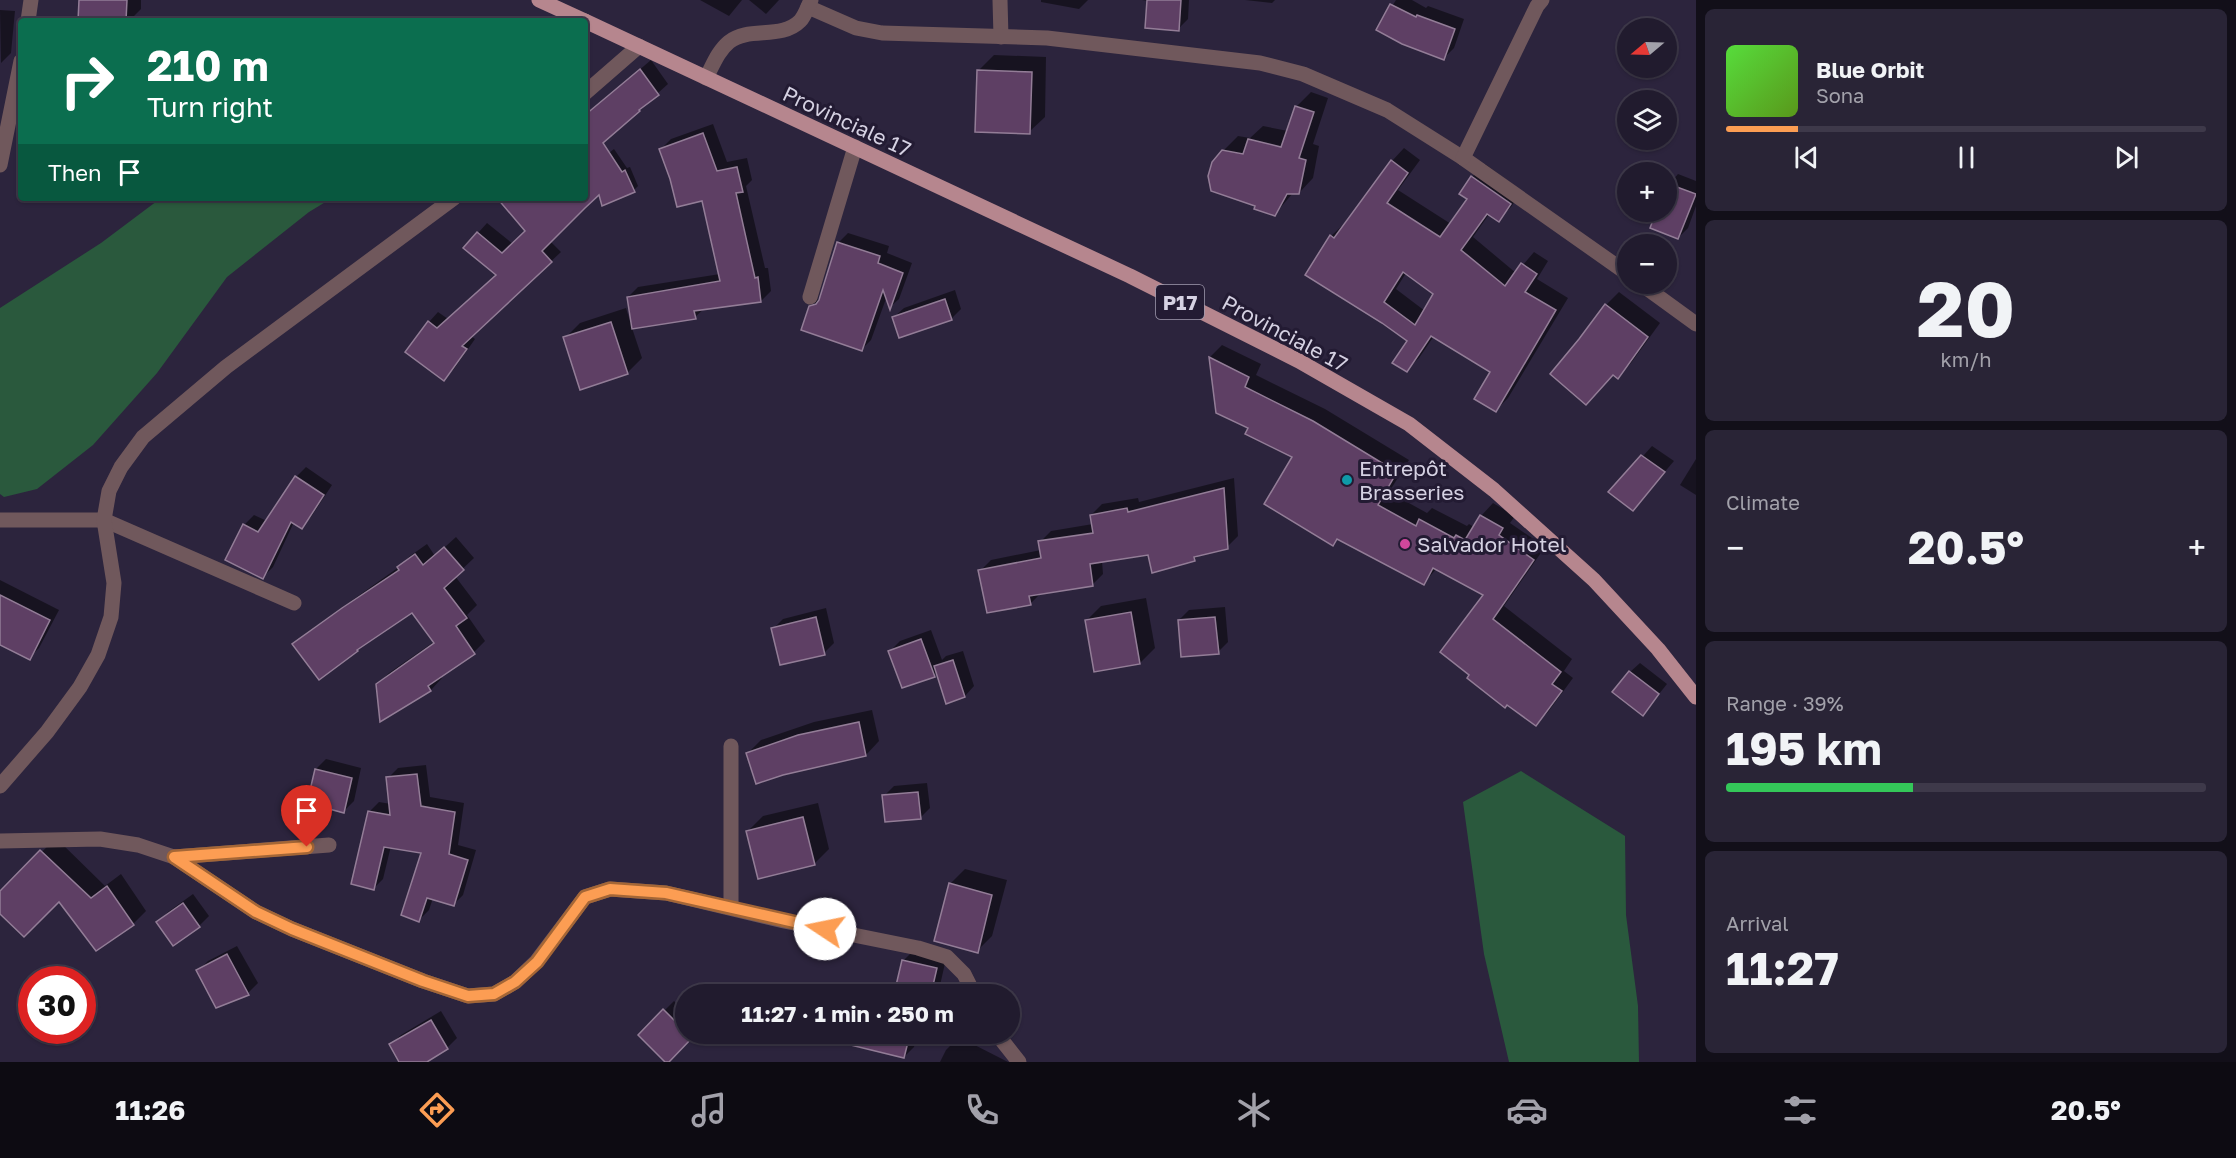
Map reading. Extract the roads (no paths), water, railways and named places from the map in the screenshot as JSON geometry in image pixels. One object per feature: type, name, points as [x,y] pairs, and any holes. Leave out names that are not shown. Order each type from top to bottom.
[{"type":"main road","name":"Provinciale 17","points":[[539,0],[578,18]]},
{"type":"main road","name":"Provinciale 17","points":[[588,22],[1130,276],[1299,361],[1409,424],[1494,490],[1594,580],[1658,649],[1696,697]]},
{"type":"street","points":[[28,18],[31,0]]},
{"type":"street","points":[[1000,0],[1001,37]]},
{"type":"street","points":[[1463,158],[1542,0]]},
{"type":"street","points":[[706,78],[719,53],[729,42],[740,36],[781,31],[800,21],[809,4],[856,28],[882,33],[1047,38],[1260,63],[1303,74],[1387,110],[1463,158],[1617,266]]},
{"type":"street","points":[[588,90],[639,46]]},
{"type":"street","points":[[0,165],[18,76]]},
{"type":"street","points":[[810,297],[855,147]]},
{"type":"street","points":[[0,786],[47,732],[80,687],[98,655],[111,617],[114,583],[104,520],[109,491],[121,467],[143,437],[226,367],[450,201]]},
{"type":"street","points":[[1655,294],[1696,324]]},
{"type":"street","points":[[0,520],[104,520],[294,603]]},
{"type":"street","points":[[731,746],[731,907]]},
{"type":"street","points":[[0,841],[100,839],[138,845],[174,857],[256,912],[292,929],[423,981],[468,996],[494,994],[515,982],[537,962],[585,897],[610,889],[666,893],[784,921],[918,948],[947,957],[964,974],[969,984]]},
{"type":"street","points":[[174,857],[329,845]]},
{"type":"street","points":[[1005,1044],[1019,1062]]},
{"type":"place","name":"Entrepôt Brasseries","points":[[1347,480]]},
{"type":"place","name":"Salvador Hotel","points":[[1405,544]]}]
